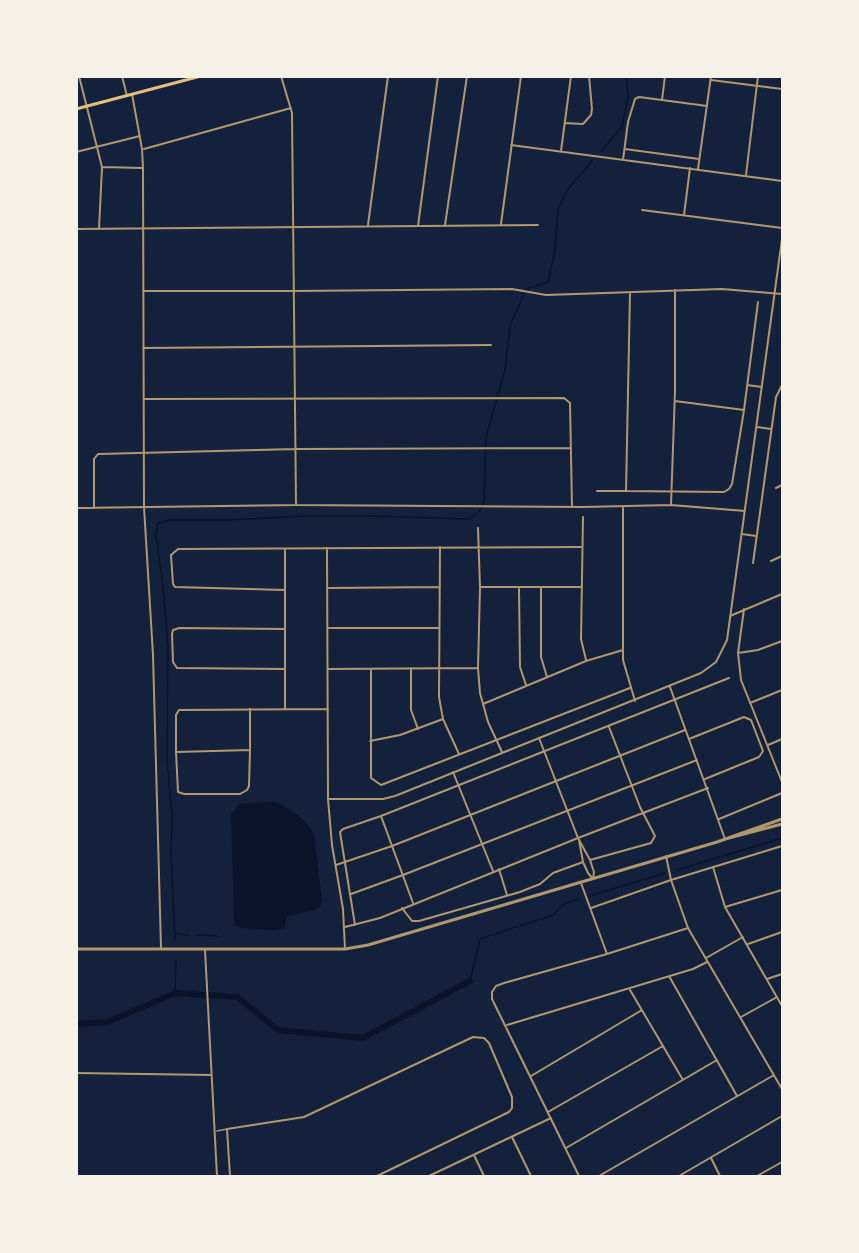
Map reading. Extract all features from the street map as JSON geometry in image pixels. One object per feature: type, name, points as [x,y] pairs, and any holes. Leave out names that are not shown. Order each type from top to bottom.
[{"type":"main road","points":[[76,109],[201,76]]},
{"type":"street","points":[[79,76],[102,167],[99,229]]},
{"type":"street","points":[[122,76],[127,96]]},
{"type":"street","points":[[281,76],[291,108],[296,505]]},
{"type":"street","points":[[368,227],[388,76]]},
{"type":"street","points":[[418,226],[438,76]]},
{"type":"street","points":[[445,225],[466,76]]},
{"type":"street","points":[[501,224],[521,76]]},
{"type":"street","points":[[561,151],[571,76]]},
{"type":"street","points":[[565,123],[583,124],[591,115],[589,76]]},
{"type":"street","points":[[662,100],[665,76]]},
{"type":"street","points":[[746,175],[758,76]]},
{"type":"street","points":[[698,169],[710,78],[783,89]]},
{"type":"street","points":[[132,94],[142,149],[143,168],[144,507],[153,662],[161,950]]},
{"type":"street","points":[[623,160],[628,122],[635,99],[707,106]]},
{"type":"street","points":[[142,149],[291,108]]},
{"type":"street","points":[[76,152],[140,136]]},
{"type":"street","points":[[511,145],[783,181]]},
{"type":"street","points":[[624,149],[699,159]]},
{"type":"street","points":[[102,167],[143,168]]},
{"type":"street","points":[[684,215],[690,168]]},
{"type":"street","points":[[642,210],[783,228]]},
{"type":"street","points":[[76,229],[538,225]]},
{"type":"street","points":[[328,799],[383,799],[701,674],[716,662],[724,648],[730,616],[783,239]]},
{"type":"street","points":[[777,278],[783,279]]},
{"type":"street","points":[[143,291],[512,289],[536,294],[722,289],[783,294]]},
{"type":"street","points":[[671,505],[675,401],[675,290]]},
{"type":"street","points":[[626,491],[630,293]]},
{"type":"street","points":[[597,491],[724,492],[729,489],[732,484],[744,410],[758,302]]},
{"type":"street","points":[[143,348],[490,345]]},
{"type":"street","points":[[747,385],[762,387]]},
{"type":"street","points":[[753,563],[776,397],[783,385]]},
{"type":"street","points":[[144,399],[564,398],[570,403],[572,507]]},
{"type":"street","points":[[675,401],[744,410]]},
{"type":"street","points":[[757,427],[771,429]]},
{"type":"street","points":[[94,508],[95,456],[98,454],[571,448]]},
{"type":"street","points":[[776,488],[783,486]]},
{"type":"street","points":[[76,508],[296,505],[572,507],[671,505],[745,511]]},
{"type":"street","points":[[623,506],[623,650],[625,671],[635,701]]},
{"type":"street","points":[[583,517],[581,639],[586,661]]},
{"type":"street","points":[[478,528],[480,587],[478,668],[482,704],[502,752]]},
{"type":"street","points":[[742,534],[756,536]]},
{"type":"street","points":[[440,547],[439,697],[443,719],[459,754]]},
{"type":"street","points":[[285,590],[175,587],[171,555],[178,549],[581,547]]},
{"type":"street","points":[[327,548],[328,799],[330,830],[345,927],[345,949]]},
{"type":"street","points":[[285,549],[285,709]]},
{"type":"street","points":[[771,561],[783,556]]},
{"type":"street","points":[[328,588],[440,587]]},
{"type":"street","points":[[480,587],[581,587]]},
{"type":"street","points":[[519,588],[520,667],[526,685]]},
{"type":"street","points":[[541,588],[541,657],[547,678]]},
{"type":"street","points":[[730,616],[783,594]]},
{"type":"street","points":[[744,609],[738,653],[741,680],[783,782]]},
{"type":"street","points":[[285,629],[176,628],[172,634],[173,662],[174,666],[180,669],[285,669]]},
{"type":"street","points":[[328,628],[439,628]]},
{"type":"street","points":[[738,653],[758,650],[783,641]]},
{"type":"street","points":[[482,704],[586,661],[623,650]]},
{"type":"street","points":[[411,668],[411,710],[418,729]]},
{"type":"street","points":[[327,669],[478,668]]},
{"type":"street","points":[[371,669],[371,778],[376,783],[385,784],[630,688]]},
{"type":"street","points":[[355,926],[340,832],[343,829],[609,727],[729,678]]},
{"type":"street","points":[[670,686],[726,839]]},
{"type":"street","points":[[750,703],[783,690]]},
{"type":"street","points":[[250,709],[249,786],[244,793],[184,794],[178,792],[176,715],[179,710],[250,709],[328,709]]},
{"type":"street","points":[[689,739],[744,717],[751,720],[763,751],[759,757],[705,779]]},
{"type":"street","points":[[370,741],[400,735],[443,719]]},
{"type":"street","points":[[590,860],[655,840],[609,727]]},
{"type":"street","points":[[336,865],[392,846],[685,730]]},
{"type":"street","points":[[539,738],[578,838],[590,860],[594,872],[593,879]]},
{"type":"street","points":[[768,745],[783,739]]},
{"type":"street","points":[[177,752],[250,750]]},
{"type":"street","points":[[351,894],[697,760]]},
{"type":"street","points":[[453,772],[493,871]]},
{"type":"street","points":[[345,927],[380,918],[498,869],[708,788]]},
{"type":"street","points":[[719,819],[783,793]]},
{"type":"street","points":[[381,816],[413,903]]},
{"type":"street","points":[[76,949],[345,949],[394,939],[717,842],[783,818]]},
{"type":"street","points":[[726,839],[783,824]]},
{"type":"street","points":[[578,838],[583,862],[593,879]]},
{"type":"street","points":[[591,908],[671,880],[783,846]]},
{"type":"street","points":[[666,856],[671,880],[688,928],[783,1089]]},
{"type":"street","points":[[402,908],[412,921],[419,921],[535,886],[553,873],[583,862]]},
{"type":"street","points":[[713,867],[725,907],[783,1006]]},
{"type":"street","points":[[498,869],[507,896]]},
{"type":"street","points":[[581,883],[607,954]]},
{"type":"street","points":[[725,907],[783,890]]},
{"type":"street","points":[[579,1176],[507,1025],[492,999],[492,992],[496,986],[504,983],[688,928]]},
{"type":"street","points":[[748,944],[783,932]]},
{"type":"street","points":[[507,1025],[693,969],[743,937]]},
{"type":"street","points":[[205,950],[217,1176]]},
{"type":"street","points":[[767,979],[783,974]]},
{"type":"street","points":[[669,976],[737,1096]]},
{"type":"street","points":[[629,988],[683,1080]]},
{"type":"street","points":[[741,1017],[777,997]]},
{"type":"street","points":[[531,1076],[642,1011]]},
{"type":"street","points":[[230,1176],[228,1129],[304,1117],[473,1037],[484,1038],[489,1043],[512,1097],[512,1108],[509,1112],[377,1176]]},
{"type":"street","points":[[548,1112],[663,1046]]},
{"type":"street","points":[[566,1148],[717,1060]]},
{"type":"street","points":[[76,1073],[211,1075]]},
{"type":"street","points":[[599,1176],[774,1075]]},
{"type":"street","points":[[679,1176],[783,1116]]},
{"type":"street","points":[[429,1176],[551,1118]]},
{"type":"street","points":[[512,1137],[531,1176]]},
{"type":"street","points":[[474,1155],[484,1176]]},
{"type":"street","points":[[711,1158],[720,1176]]},
{"type":"street","points":[[757,1176],[783,1162]]},
{"type":"lane","points":[[214,1131],[228,1129]]},
{"type":"water","points":[[274,802],[298,815],[314,835],[322,900],[320,907],[315,910],[287,916],[284,928],[275,930],[240,928],[236,926],[234,919],[231,813],[240,804]]},
{"type":"waterway","points":[[601,151],[622,127],[628,96],[626,76]]},
{"type":"waterway","points":[[175,940],[171,854],[172,816],[167,758],[168,648],[156,534],[158,523],[170,520],[231,520],[304,516],[469,519],[479,512],[484,501],[486,437],[505,370],[510,326],[526,289],[548,282],[555,250],[558,209],[568,189],[593,160]]},
{"type":"waterway","points":[[677,870],[782,838]]},
{"type":"waterway","points":[[590,896],[665,873]]},
{"type":"waterway","points":[[470,981],[480,939],[553,915],[564,904],[579,899]]},
{"type":"waterway","points":[[175,934],[188,935]]},
{"type":"waterway","points":[[197,935],[218,936]]},
{"type":"waterway","points":[[175,993],[176,960]]},
{"type":"waterway","points":[[76,1024],[108,1022],[175,993],[237,997],[278,1030],[363,1038],[470,981]]}]
